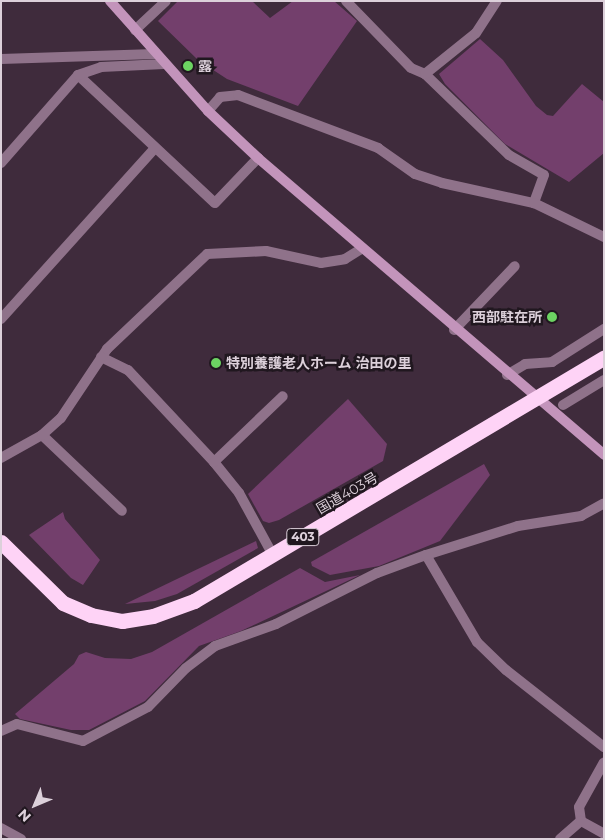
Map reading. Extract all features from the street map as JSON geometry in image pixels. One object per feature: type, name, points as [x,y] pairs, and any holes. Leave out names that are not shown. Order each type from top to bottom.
[{"type":"highway","name":"国道403号","points":[[1,542],[63,603],[91,615],[122,621],[153,616],[194,601],[537,400],[604,358]]},
{"type":"street","points":[[110,1],[155,54],[208,111],[258,158],[454,330],[604,456]]},
{"type":"street","points":[[135,30],[166,1]]},
{"type":"street","points":[[346,1],[411,68],[425,74],[510,155],[544,175],[534,203]]},
{"type":"street","points":[[425,74],[476,33],[497,1]]},
{"type":"street","points":[[1,60],[155,54]]},
{"type":"street","points":[[1,163],[78,75],[101,68],[164,64]]},
{"type":"street","points":[[78,75],[215,203],[258,158]]},
{"type":"street","points":[[208,111],[220,98],[238,95],[378,148],[415,174],[442,183],[534,203],[604,237]]},
{"type":"street","points":[[1,319],[155,148]]},
{"type":"street","points":[[1,458],[42,435],[61,418],[101,357],[207,254],[266,251],[321,263],[345,259],[361,249]]},
{"type":"street","points":[[454,330],[515,266]]},
{"type":"street","points":[[507,375],[525,364],[552,362],[604,329]]},
{"type":"street","points":[[101,357],[128,370],[214,462],[239,493],[273,555]]},
{"type":"street","points":[[563,405],[604,380]]},
{"type":"street","points":[[214,462],[283,396]]},
{"type":"street","points":[[42,435],[122,511]]},
{"type":"street","points":[[1,731],[17,724],[83,741],[148,707],[186,668],[215,646],[276,624],[377,573],[426,555],[518,526],[581,516],[604,503]]},
{"type":"street","points":[[426,555],[477,642],[506,670],[604,747]]},
{"type":"street","points":[[580,821],[579,807],[604,762]]},
{"type":"street","points":[[580,821],[604,834]]},
{"type":"street","points":[[560,839],[580,821]]},
{"type":"street","points":[[1,828],[21,839]]},
{"type":"shaded area","points":[[178,1],[252,1],[270,18],[293,1],[334,1],[357,21],[298,106],[227,79],[198,60],[158,21]]},
{"type":"shaded area","points":[[480,39],[503,60],[536,106],[547,115],[553,116],[582,84],[604,102],[604,153],[569,182],[505,144],[445,84],[439,74]]},
{"type":"shaded area","points":[[348,399],[387,444],[383,461],[279,520],[269,523],[263,521],[248,494]]},
{"type":"shaded area","points":[[484,464],[490,475],[440,541],[379,566],[330,575],[312,566],[311,562]]},
{"type":"shaded area","points":[[63,512],[65,519],[100,560],[83,585],[71,578],[29,535]]},
{"type":"shaded area","points":[[256,541],[258,548],[177,594],[155,601],[125,604]]},
{"type":"shaded area","points":[[300,568],[325,582],[360,575],[241,631],[199,646],[145,701],[89,730],[71,730],[20,719],[15,714],[74,664],[79,655],[86,652],[105,658],[131,659],[152,652]]},
{"type":"place","name":"露","points":[[188,66]]},
{"type":"place","name":"西部駐在所","points":[[552,317]]},
{"type":"place","name":"特別養護老人ホーム 治田の里","points":[[216,363]]}]
